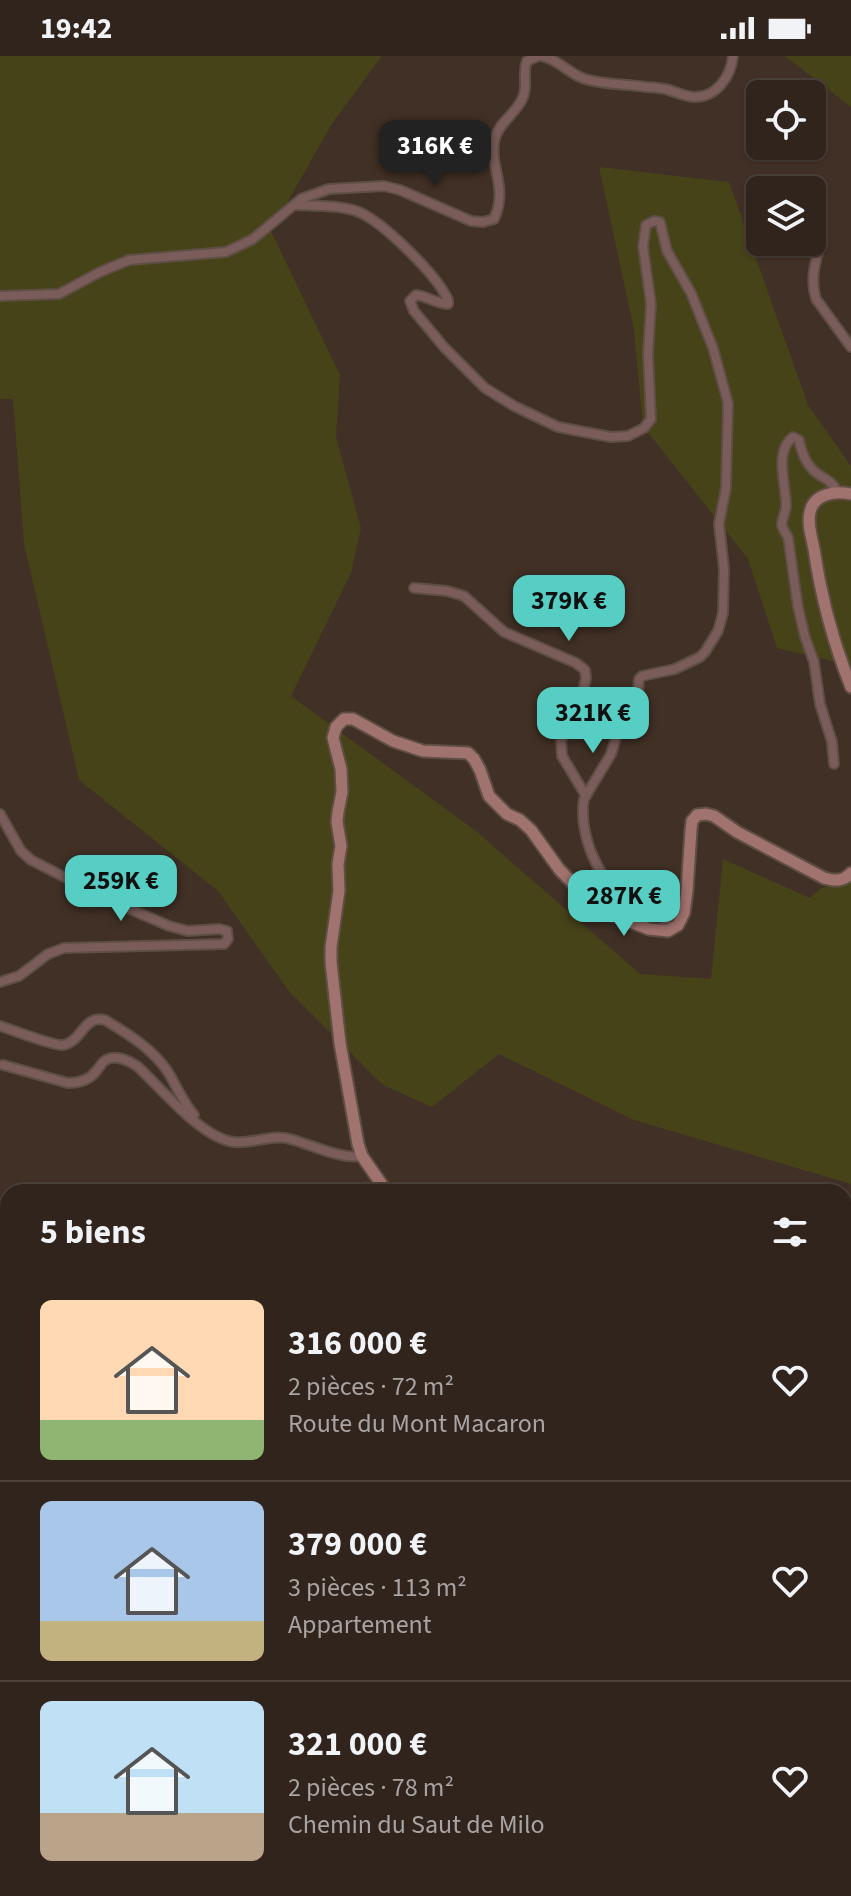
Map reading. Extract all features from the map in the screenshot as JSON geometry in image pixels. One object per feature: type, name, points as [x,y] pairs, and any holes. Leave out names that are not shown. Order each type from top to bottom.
[{"type":"street","points":[[0,296],[59,294],[129,260],[226,252],[253,239],[301,199],[329,189],[384,186],[471,221],[494,219],[501,194],[495,139],[525,93],[523,71],[527,61],[540,56],[550,58],[583,78],[609,85],[666,89],[698,98],[726,81],[733,56]]},
{"type":"street","points":[[296,205],[358,212],[402,244],[441,287],[448,300],[448,304],[442,304],[416,295],[410,301],[414,311],[485,388],[558,427],[611,437],[628,436],[644,428],[651,419],[648,354],[651,304],[643,247],[646,225],[660,222],[667,251],[691,293],[713,348],[728,403],[726,488],[719,524],[724,569],[722,620],[700,657],[675,669],[639,679],[638,694],[622,718],[611,754],[582,807],[589,846],[599,869],[612,886],[630,898],[674,902],[676,908],[660,931]]},
{"type":"street","points":[[817,256],[814,268],[816,299],[851,347]]},
{"type":"street","points":[[834,764],[814,662],[798,607],[788,537],[782,528],[787,511],[783,463],[787,442],[793,437],[799,440],[806,461],[814,471],[832,482],[837,491]]},
{"type":"street","points":[[851,494],[837,491],[823,496],[810,511],[817,572],[829,626],[851,687]]},
{"type":"street","points":[[414,588],[464,596],[504,632],[566,658],[585,670],[584,687],[561,741],[562,756],[586,796]]},
{"type":"street","points":[[381,1184],[362,1156],[358,1144],[340,1043],[331,962],[339,891],[341,846],[337,822],[342,792],[339,757],[333,738],[336,727],[344,719],[353,719],[393,741],[423,751],[468,753],[480,770],[489,796],[507,814],[531,830],[559,869],[597,909],[649,929],[668,931],[678,925],[684,913],[692,821],[697,815],[714,816],[737,832],[824,878],[843,880],[851,873]]},
{"type":"street","points":[[0,814],[21,851],[31,860],[169,926],[188,931],[219,929],[227,931],[228,939],[224,944],[64,948],[48,954],[19,976],[0,982]]},
{"type":"street","points":[[0,1026],[59,1045],[74,1039],[91,1021],[99,1018],[105,1020],[155,1056],[199,1124]]},
{"type":"street","points":[[3,1065],[78,1083],[92,1076],[106,1060],[128,1060],[212,1134],[235,1142],[285,1137],[349,1157],[362,1156]]},
{"type":"shaded area","points":[[0,56],[382,56],[333,122],[271,231],[340,375],[336,437],[361,528],[351,573],[291,696],[476,831],[640,974],[711,979],[723,859],[810,898],[821,888],[851,881],[851,1184],[634,1120],[499,1054],[432,1107],[383,1085],[288,990],[218,891],[79,780],[24,544],[13,399],[0,399]]},
{"type":"shaded area","points":[[785,56],[851,56],[851,107],[826,88],[826,80],[816,80]]},
{"type":"shaded area","points":[[599,167],[729,182],[746,230],[746,256],[755,256],[808,405],[851,466],[851,679],[849,665],[777,648],[748,559],[643,426],[634,330]]}]
